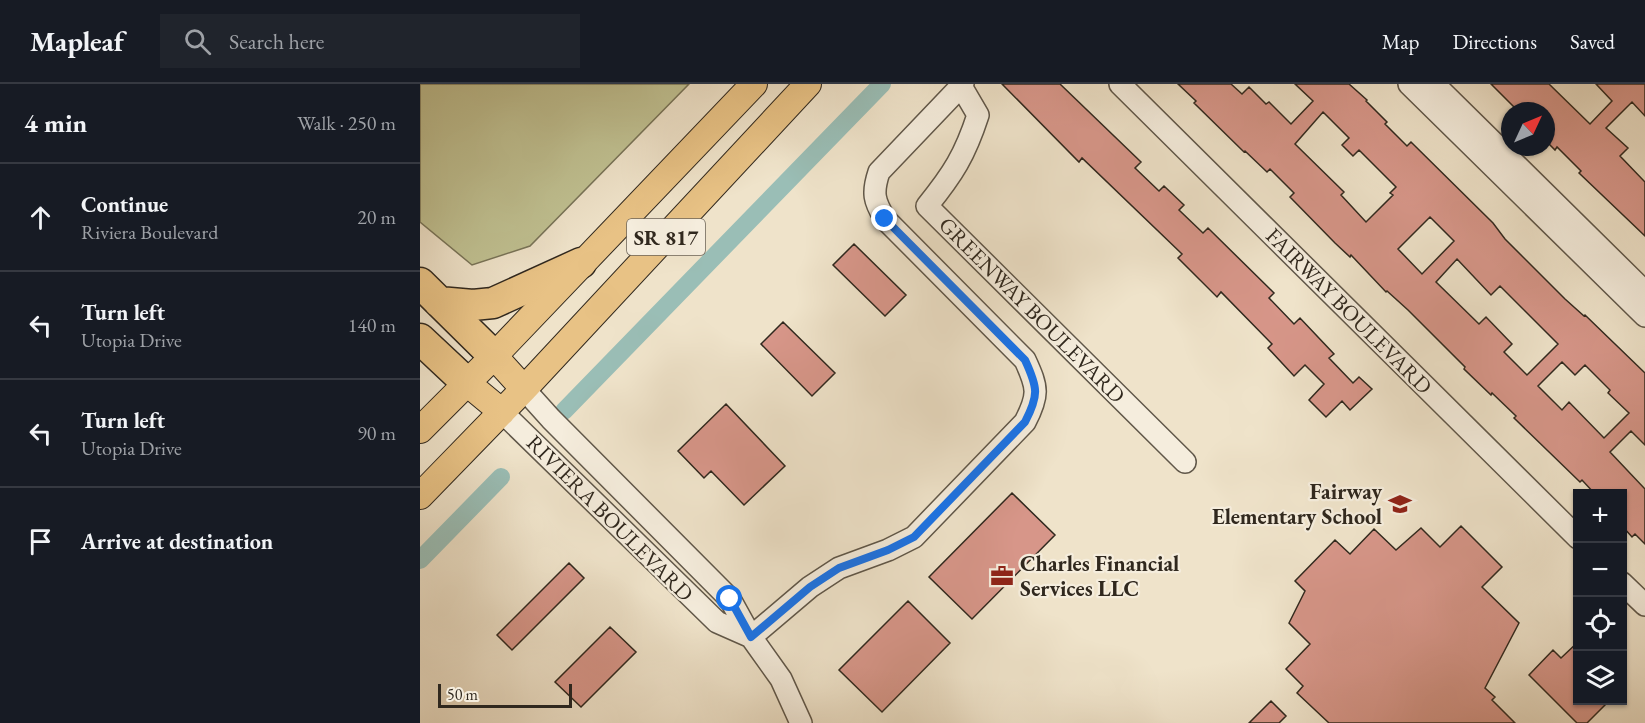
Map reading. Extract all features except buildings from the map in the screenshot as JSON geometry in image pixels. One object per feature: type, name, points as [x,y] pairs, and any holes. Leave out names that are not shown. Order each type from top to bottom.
[{"type":"highway","points":[[430,293],[473,305],[493,303],[581,263]]},
{"type":"highway","points":[[430,293],[494,356]]},
{"type":"highway","points":[[420,339],[467,382]]},
{"type":"main road","name":"SR 817","points":[[420,430],[494,356],[754,84]]},
{"type":"main road","name":"SR 817","points":[[420,496],[524,389],[808,84]]},
{"type":"main road","points":[[494,356],[524,389]]},
{"type":"main road","points":[[467,382],[502,412]]},
{"type":"street","name":"FAIRWAY BOULEVARD","points":[[1120,84],[1573,533]]},
{"type":"street","points":[[1409,84],[1645,316]]},
{"type":"street","points":[[1434,84],[1645,292]]},
{"type":"street","points":[[751,637],[810,587],[839,568],[888,550],[914,537],[1025,422],[1035,403],[1036,382],[1025,360],[885,219],[875,203],[874,187],[879,172],[962,85]]},
{"type":"street","name":"GREENWAY BOULEVARD","points":[[962,85],[978,115],[967,148],[948,180],[927,206],[1185,462]]},
{"type":"street","name":"RIVIERA BOULEVARD","points":[[524,389],[730,599],[751,637],[781,679],[801,723]]},
{"type":"street","name":"RIVIERA BOULEVARD","points":[[502,412],[717,622],[751,637]]},
{"type":"street","points":[[1627,586],[1645,605]]},
{"type":"green space","points":[[420,84],[689,84],[530,246],[472,265],[420,222]]},
{"type":"waterway","points":[[564,411],[882,84]]},
{"type":"waterway","points":[[420,560],[501,477]]},
{"type":"place","name":"Fairway Elementary School","points":[[1400,504]]},
{"type":"place","name":"Charles Financial Services LLC","points":[[1002,576]]},
{"type":"route","points":[[730,599],[751,637],[810,587],[839,568],[888,550],[914,537],[1025,422],[1035,403],[1036,382],[1025,360],[885,219]]}]
